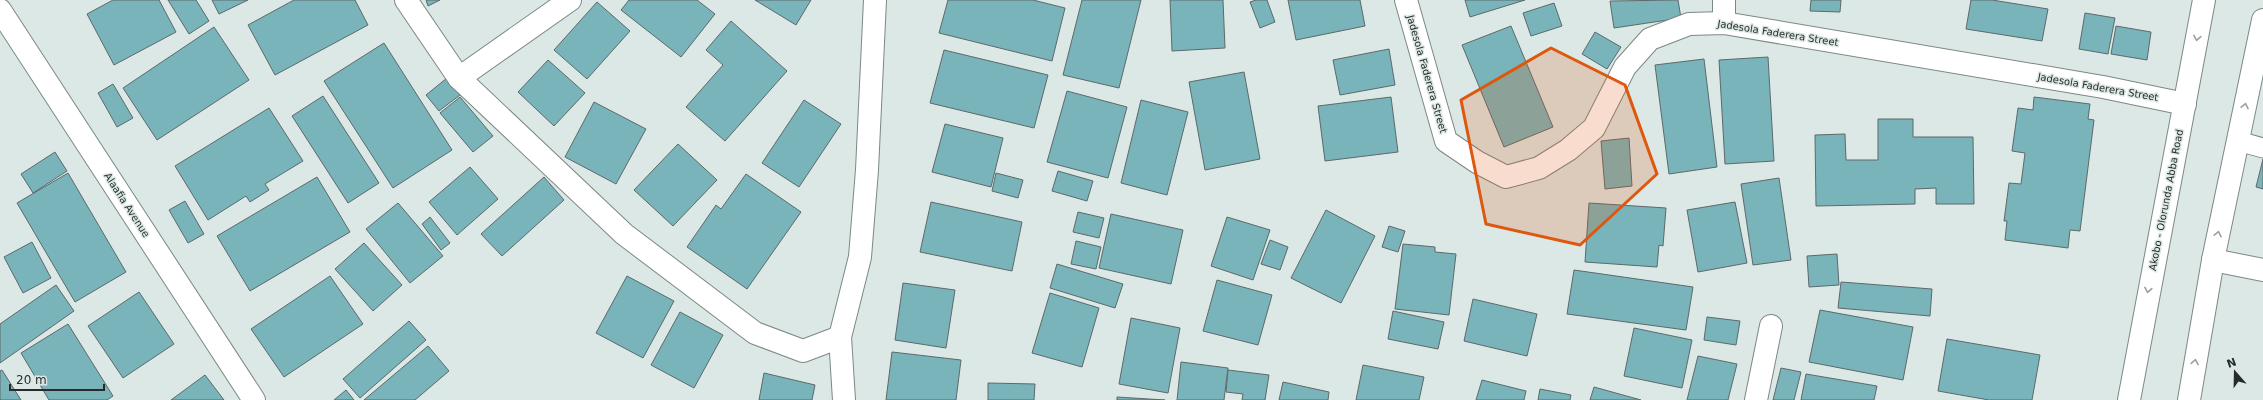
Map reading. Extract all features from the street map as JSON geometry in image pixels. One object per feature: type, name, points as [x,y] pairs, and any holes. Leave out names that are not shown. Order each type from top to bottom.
[{"type":"street","points":[[406,0],[459,78],[624,234],[755,333],[803,351],[840,337]]},
{"type":"street","points":[[459,78],[570,0]]},
{"type":"street","points":[[844,400],[840,337],[860,257],[867,170],[875,0]]},
{"type":"street","name":"Jadesola Faderera Street","points":[[1406,0],[1446,141],[1477,162],[1506,177],[1539,168],[1568,150],[1594,128],[1625,67],[1650,38],[1689,24],[1724,23],[2102,87],[2185,104]]},
{"type":"street","points":[[1724,0],[1724,23]]},
{"type":"street","name":"Akobo - Olorunda Abba Road","points":[[2128,400],[2204,0]]},
{"type":"street","name":"Alaafia Avenue","points":[[0,10],[254,400]]},
{"type":"street","points":[[2189,400],[2213,260],[2262,29]]},
{"type":"street","points":[[2213,260],[2263,270]]},
{"type":"street","points":[[1756,400],[1771,326]]},
{"type":"lane","points":[[2238,141],[2263,148]]},
{"type":"highlighted area","points":[[1551,48],[1625,85],[1657,174],[1580,245],[1486,224],[1461,100]]},
{"type":"building","points":[[113,0],[159,0],[176,32],[114,65],[87,14]]},
{"type":"building","points":[[168,0],[196,0],[209,21],[189,34]]},
{"type":"building","points":[[212,0],[248,0],[219,14]]},
{"type":"building","points":[[294,0],[355,0],[368,25],[275,75],[248,25]]},
{"type":"building","points":[[426,0],[440,0],[428,6]]},
{"type":"building","points":[[629,0],[697,0],[715,14],[681,57],[621,10]]},
{"type":"building","points":[[755,0],[811,0],[796,25]]},
{"type":"building","points":[[948,0],[1033,0],[1065,8],[1052,61],[939,33]]},
{"type":"building","points":[[1082,0],[1141,0],[1119,88],[1063,75]]},
{"type":"building","points":[[1170,0],[1223,0],[1225,48],[1172,51]]},
{"type":"building","points":[[1256,0],[1267,0],[1275,22],[1260,28],[1250,2]]},
{"type":"building","points":[[1288,0],[1360,0],[1365,26],[1296,40]]},
{"type":"building","points":[[1465,0],[1525,0],[1470,17]]},
{"type":"building","points":[[1678,0],[1681,18],[1614,28],[1610,1]]},
{"type":"building","points":[[1811,0],[1841,0],[1840,12],[1810,11]]},
{"type":"building","points":[[1971,0],[1992,0],[2048,9],[2042,41],[1966,29]]},
{"type":"building","points":[[597,2],[630,31],[587,79],[554,50]]},
{"type":"building","points":[[1554,3],[1562,26],[1531,36],[1523,13]]},
{"type":"building","points":[[2085,13],[2115,18],[2108,54],[2079,49]]},
{"type":"building","points":[[731,21],[787,71],[725,141],[686,107],[723,65],[706,50]]},
{"type":"building","points":[[1511,26],[1553,127],[1504,147],[1462,45]]},
{"type":"building","points":[[2116,26],[2151,32],[2147,60],[2111,54]]},
{"type":"building","points":[[214,27],[249,80],[157,140],[123,88]]},
{"type":"building","points":[[1595,32],[1621,47],[1607,69],[1582,54]]},
{"type":"building","points":[[384,43],[452,150],[393,188],[324,81]]},
{"type":"building","points":[[1389,49],[1395,85],[1340,95],[1333,60]]},
{"type":"building","points":[[944,50],[1048,75],[1034,128],[930,103]]},
{"type":"building","points":[[1768,57],[1774,161],[1725,164],[1719,60]]},
{"type":"building","points":[[1704,59],[1717,167],[1669,174],[1655,65]]},
{"type":"building","points":[[548,60],[585,93],[554,126],[518,92]]},
{"type":"building","points":[[1244,72],[1260,159],[1205,170],[1189,82]]},
{"type":"building","points":[[447,78],[460,95],[439,111],[426,95]]},
{"type":"building","points":[[113,84],[133,118],[117,127],[98,93]]},
{"type":"building","points":[[1067,91],[1127,107],[1108,178],[1047,162]]},
{"type":"building","points":[[323,96],[379,183],[348,203],[292,116]]},
{"type":"building","points":[[460,97],[493,136],[473,152],[440,113]]},
{"type":"building","points":[[1391,97],[1398,152],[1325,161],[1318,106]]},
{"type":"building","points":[[2034,97],[2090,104],[2088,119],[2094,120],[2080,231],[2070,230],[2068,248],[2005,240],[2007,221],[2004,221],[2009,183],[2021,184],[2025,153],[2012,151],[2018,108],[2033,110]]},
{"type":"building","points":[[804,100],[841,124],[799,187],[762,163]]},
{"type":"building","points":[[1141,100],[1188,112],[1167,195],[1121,183]]},
{"type":"building","points":[[594,102],[646,129],[616,184],[565,157]]},
{"type":"building","points":[[269,108],[303,161],[265,184],[269,190],[250,202],[246,196],[208,220],[175,166]]},
{"type":"building","points":[[1878,119],[1913,119],[1913,137],[1973,137],[1974,204],[1936,204],[1936,188],[1915,189],[1915,204],[1816,206],[1815,135],[1845,134],[1846,160],[1878,160]]},
{"type":"building","points":[[945,124],[1003,138],[991,187],[932,172]]},
{"type":"building","points":[[1629,138],[1632,186],[1605,189],[1601,141]]},
{"type":"building","points":[[678,144],[717,180],[673,226],[634,190]]},
{"type":"building","points":[[55,152],[67,171],[33,193],[21,174]]},
{"type":"building","points":[[2263,159],[2263,189],[2256,187]]},
{"type":"building","points":[[470,167],[498,199],[457,235],[429,202]]},
{"type":"building","points":[[1058,171],[1093,181],[1087,201],[1052,191]]},
{"type":"building","points":[[68,173],[126,272],[75,302],[17,203]]},
{"type":"building","points":[[996,173],[1023,180],[1018,198],[992,191]]},
{"type":"building","points":[[746,174],[801,212],[747,289],[687,247],[716,205],[721,209]]},
{"type":"building","points":[[317,177],[350,232],[250,291],[217,236]]},
{"type":"building","points":[[544,177],[564,200],[502,256],[481,234]]},
{"type":"building","points":[[1779,178],[1791,260],[1753,265],[1741,184]]},
{"type":"building","points":[[185,201],[204,234],[188,243],[169,210]]},
{"type":"building","points":[[931,202],[1022,222],[1012,271],[920,252]]},
{"type":"building","points":[[1735,202],[1747,263],[1698,272],[1687,210]]},
{"type":"building","points":[[398,203],[443,256],[410,283],[366,229]]},
{"type":"building","points":[[1589,203],[1666,208],[1663,246],[1659,245],[1657,267],[1585,262]]},
{"type":"building","points":[[1326,210],[1375,236],[1341,303],[1291,278]]},
{"type":"building","points":[[1078,212],[1104,218],[1099,238],[1073,232]]},
{"type":"building","points":[[1111,214],[1183,230],[1171,284],[1099,268]]},
{"type":"building","points":[[430,217],[450,243],[441,250],[422,224]]},
{"type":"building","points":[[1227,217],[1270,230],[1253,280],[1211,266]]},
{"type":"building","points":[[1389,226],[1405,231],[1398,252],[1382,247]]},
{"type":"building","points":[[1270,240],[1288,247],[1280,270],[1261,264]]},
{"type":"building","points":[[1076,241],[1101,247],[1096,269],[1071,264]]},
{"type":"building","points":[[32,242],[51,278],[23,293],[4,257]]},
{"type":"building","points":[[364,243],[402,285],[373,311],[335,269]]},
{"type":"building","points":[[1403,244],[1435,247],[1435,252],[1456,254],[1449,315],[1395,309]]},
{"type":"building","points":[[1837,254],[1839,285],[1809,287],[1807,256]]},
{"type":"building","points":[[1057,264],[1123,284],[1115,308],[1050,288]]},
{"type":"building","points":[[1574,270],[1693,287],[1686,330],[1567,314]]},
{"type":"building","points":[[330,276],[363,324],[284,377],[251,329]]},
{"type":"building","points":[[627,276],[674,301],[643,358],[596,333]]},
{"type":"building","points":[[1217,280],[1272,295],[1258,345],[1203,331]]},
{"type":"building","points":[[1841,282],[1932,289],[1930,316],[1838,308]]},
{"type":"building","points":[[903,283],[955,290],[946,348],[895,340]]},
{"type":"building","points":[[56,285],[74,311],[0,363],[0,324]]},
{"type":"building","points":[[139,292],[174,344],[123,378],[88,326]]},
{"type":"building","points":[[1050,293],[1099,308],[1082,367],[1032,353]]},
{"type":"building","points":[[1473,299],[1537,314],[1527,356],[1464,341]]},
{"type":"building","points":[[1820,310],[1913,327],[1903,380],[1809,362]]},
{"type":"building","points":[[1393,311],[1444,322],[1438,349],[1388,339]]},
{"type":"building","points":[[680,312],[723,335],[694,388],[651,365]]},
{"type":"building","points":[[1707,317],[1740,321],[1736,345],[1704,340]]},
{"type":"building","points":[[1131,318],[1180,328],[1168,393],[1119,384]]},
{"type":"building","points":[[409,321],[426,340],[360,398],[343,379]]},
{"type":"building","points":[[68,324],[113,396],[107,400],[49,400],[21,353]]},
{"type":"building","points":[[1634,328],[1692,340],[1682,388],[1624,376]]},
{"type":"building","points":[[1947,339],[2040,355],[2032,400],[1989,400],[1938,391]]},
{"type":"building","points":[[428,346],[449,371],[415,400],[364,400]]},
{"type":"building","points":[[892,352],[961,360],[956,400],[886,400]]},
{"type":"building","points":[[1698,356],[1737,364],[1728,400],[1687,400]]},
{"type":"building","points":[[1181,362],[1228,368],[1224,400],[1177,400]]},
{"type":"building","points":[[1363,365],[1424,377],[1419,400],[1356,400]]},
{"type":"building","points":[[1781,368],[1801,372],[1794,400],[1773,400]]},
{"type":"building","points":[[2,370],[21,400],[0,400],[0,371]]},
{"type":"building","points":[[1228,370],[1269,375],[1265,400],[1242,400],[1243,394],[1226,392]]},
{"type":"building","points":[[764,373],[815,385],[812,400],[759,400]]},
{"type":"building","points":[[1806,374],[1877,386],[1874,400],[1801,400]]},
{"type":"building","points":[[205,375],[224,400],[171,400]]},
{"type":"building","points":[[1482,380],[1526,391],[1524,400],[1476,400]]},
{"type":"building","points":[[1283,382],[1329,392],[1328,400],[1279,400]]},
{"type":"building","points":[[988,383],[1035,384],[1034,400],[988,400]]},
{"type":"building","points":[[1594,387],[1641,400],[1590,400]]},
{"type":"building","points":[[1540,389],[1571,395],[1570,400],[1538,400]]},
{"type":"building","points":[[346,390],[354,400],[334,400]]},
{"type":"building","points":[[1117,397],[1165,400],[1117,400]]}]
